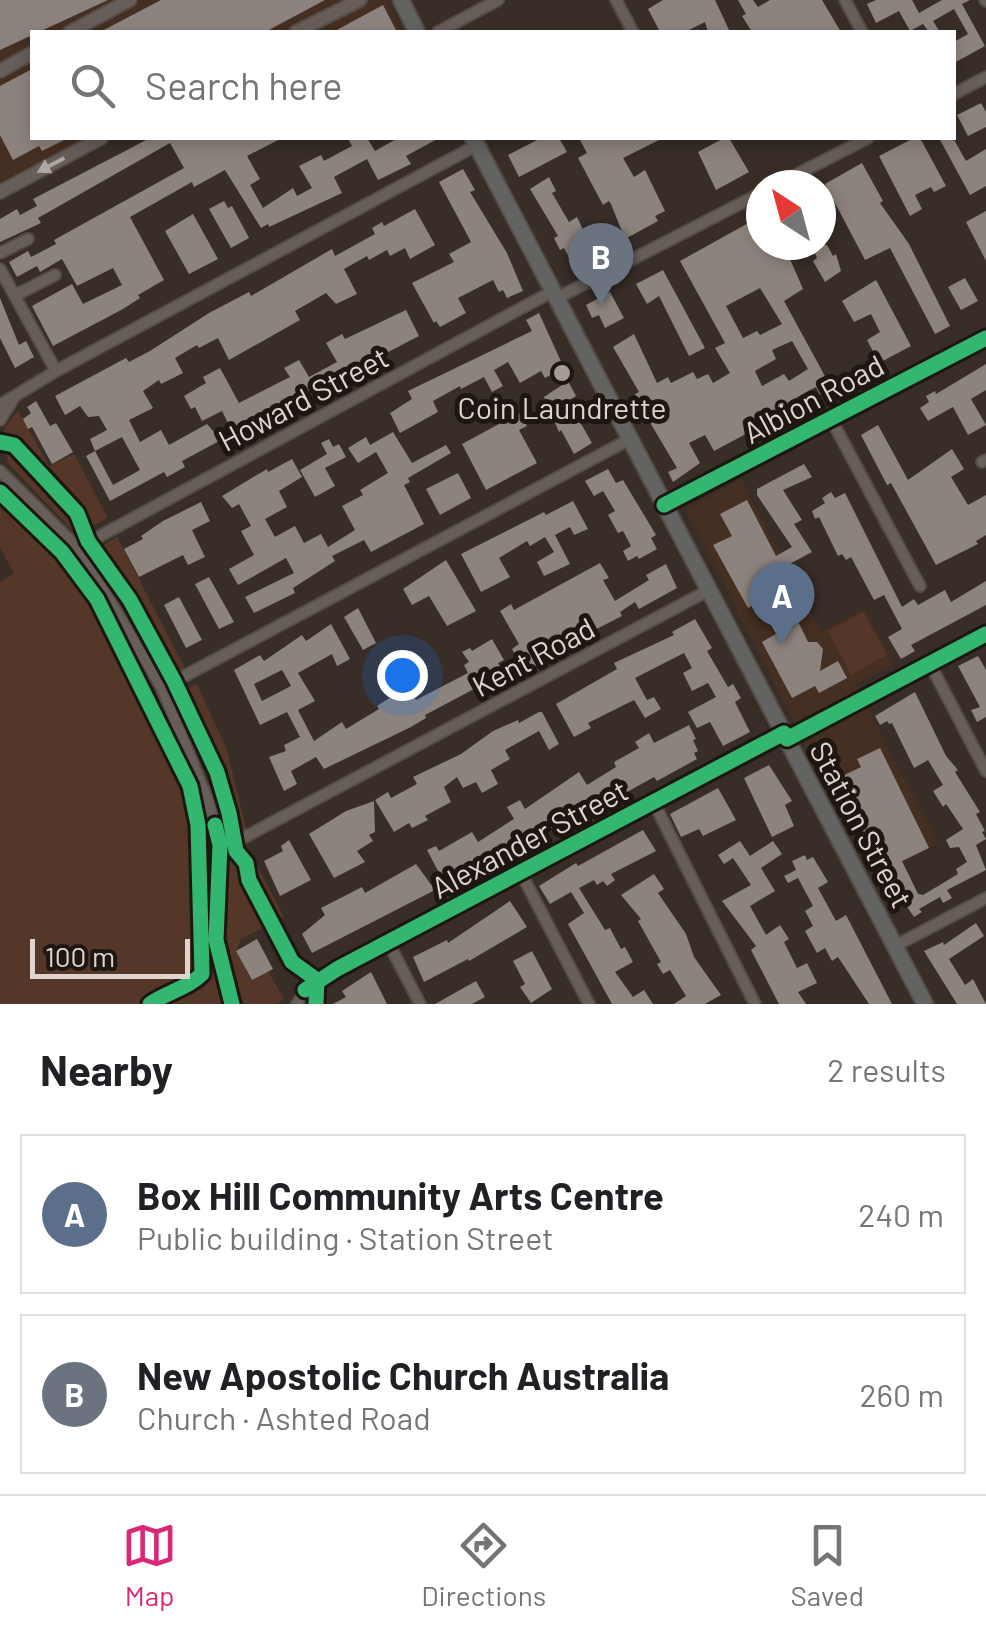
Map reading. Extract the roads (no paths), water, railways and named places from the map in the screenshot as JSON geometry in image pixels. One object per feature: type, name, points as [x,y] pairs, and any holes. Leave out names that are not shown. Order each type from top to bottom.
[{"type":"main road","points":[[401,0],[416,30]]},
{"type":"main road","name":"Station Street","points":[[475,141],[925,1004]]},
{"type":"street","points":[[74,30],[130,0]]},
{"type":"street","points":[[300,30],[360,0]]},
{"type":"street","points":[[442,30],[498,0]]},
{"type":"street","points":[[616,0],[632,30]]},
{"type":"street","points":[[846,0],[861,30]]},
{"type":"street","points":[[0,71],[30,54]]},
{"type":"street","points":[[956,93],[986,77]]},
{"type":"street","points":[[0,192],[97,140]]},
{"type":"street","points":[[805,170],[864,140]]},
{"type":"street","points":[[0,405],[475,141]]},
{"type":"street","name":"Howard Street","points":[[78,548],[555,294],[746,200]]},
{"type":"street","points":[[0,254],[28,239]]},
{"type":"street","points":[[0,268],[56,371]]},
{"type":"street","points":[[16,295],[54,274]]},
{"type":"street","name":"Albion Road","points":[[664,505],[986,338]]},
{"type":"street","points":[[0,420],[14,398]]},
{"type":"street","points":[[831,419],[920,586]]},
{"type":"street","points":[[162,688],[630,439]]},
{"type":"street","points":[[0,471],[78,548],[162,688],[208,801],[220,845],[216,940],[232,1004]]},
{"type":"street","name":"Kent Road","points":[[220,845],[234,843],[709,590]]},
{"type":"street","name":"Alexander Street","points":[[299,999],[317,980],[388,942],[986,634]]},
{"type":"street","points":[[930,664],[986,772]]},
{"type":"street","points":[[654,803],[755,1004]]},
{"type":"street","points":[[522,873],[589,1004]]},
{"type":"street","points":[[895,946],[986,898]]},
{"type":"street","points":[[388,942],[420,1004]]},
{"type":"place","name":"New Apostolic Church Australia","points":[[601,305]]},
{"type":"place","name":"Coin Laundrette","points":[[562,373]]},
{"type":"place","name":"Box Hill Community Arts Centre","points":[[782,644]]}]
